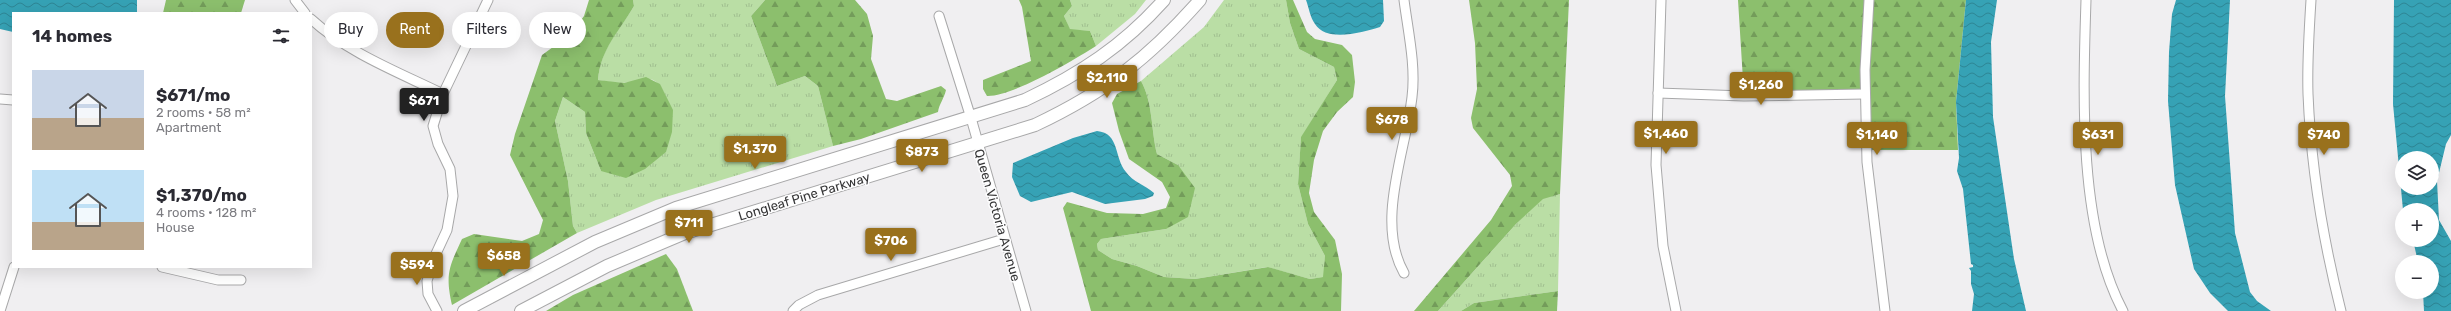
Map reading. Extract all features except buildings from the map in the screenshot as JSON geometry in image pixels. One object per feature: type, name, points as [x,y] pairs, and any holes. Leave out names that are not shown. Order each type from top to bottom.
[{"type":"main road","name":"Longleaf Pine Parkway","points":[[464,311],[595,242],[676,208],[971,118],[1025,100],[1078,73],[1123,41],[1164,0]]},
{"type":"main road","name":"Longleaf Pine Parkway","points":[[521,311],[607,266],[685,233],[1035,125],[1116,80],[1140,61],[1176,27],[1200,0]]},
{"type":"street","points":[[295,0],[304,12]]},
{"type":"street","points":[[437,311],[428,294],[427,281],[434,258],[447,230],[453,196],[450,169],[438,144],[433,126],[443,94],[488,0]]},
{"type":"street","points":[[1404,0],[1413,74],[1412,97],[1395,179],[1393,241],[1396,258],[1404,273]]},
{"type":"street","points":[[1661,0],[1656,150],[1658,204],[1663,246],[1676,311]]},
{"type":"street","points":[[1869,0],[1865,94],[1867,162],[1885,311]]},
{"type":"street","points":[[2086,0],[2084,99],[2089,170],[2103,264],[2123,311]]},
{"type":"street","points":[[2310,0],[2308,93],[2311,132],[2324,236],[2341,311]]},
{"type":"street","name":"Queen Victoria Avenue","points":[[939,16],[971,118],[1004,239],[1026,311]]},
{"type":"street","points":[[312,20],[327,34],[354,50],[443,94]]},
{"type":"street","points":[[1658,93],[1744,96],[1865,94]]},
{"type":"street","points":[[0,99],[12,100]]},
{"type":"street","points":[[792,311],[799,305],[818,295],[1004,239]]},
{"type":"street","points":[[0,311],[14,268]]},
{"type":"street","points":[[166,268],[218,280],[241,280]]},
{"type":"green space","points":[[166,0],[245,0],[241,12],[163,12]]},
{"type":"green space","points":[[589,0],[633,0],[634,6],[607,49],[598,80],[624,83],[646,77],[660,84],[673,110],[672,132],[666,152],[645,169],[626,178],[601,171],[586,133],[585,112],[563,97],[555,121],[568,181],[573,226],[577,233],[452,305],[449,286],[451,264],[462,239],[474,234],[522,241],[539,234],[543,220],[510,155],[515,134],[542,55],[552,48],[586,48],[585,12]]},
{"type":"green space","points":[[633,0],[765,0],[751,16],[777,86],[805,76],[818,86],[833,146],[656,200],[577,233],[573,226],[568,181],[555,121],[563,97],[585,112],[586,133],[601,171],[666,97],[661,88],[653,80],[648,79],[623,83],[598,80],[606,49],[634,6]]},
{"type":"green space","points":[[765,0],[855,0],[867,14],[873,36],[871,59],[886,99],[897,101],[941,86],[946,90],[938,112],[861,139],[833,146],[818,86],[805,76],[777,86],[751,16]]},
{"type":"green space","points":[[1019,0],[1070,0],[1072,6],[1064,16],[1070,29],[1090,31],[1096,46],[1043,77],[1011,91],[998,95],[987,96],[983,89],[983,80],[1031,61],[1022,7]]},
{"type":"green space","points":[[1070,0],[1146,0],[1135,14],[1096,46],[1090,31],[1070,30],[1064,16],[1072,6]]},
{"type":"green space","points":[[1224,0],[1286,0],[1290,23],[1299,49],[1334,67],[1337,80],[1301,138],[1298,184],[1308,224],[1325,256],[1324,277],[1310,279],[1267,267],[1195,279],[1164,277],[1137,266],[1112,259],[1098,250],[1097,244],[1101,239],[1166,229],[1178,165],[1157,154],[1150,107],[1141,81],[1204,27]]},
{"type":"green space","points":[[1286,0],[1293,0],[1307,32],[1315,39],[1342,45],[1352,55],[1355,82],[1353,97],[1337,112],[1323,131],[1314,160],[1309,193],[1314,212],[1335,240],[1342,274],[1341,311],[1091,311],[1063,208],[1067,202],[1107,213],[1143,214],[1166,208],[1170,197],[1162,182],[1129,159],[1119,131],[1112,103],[1117,94],[1141,81],[1150,107],[1157,154],[1178,165],[1195,188],[1188,217],[1166,229],[1101,239],[1097,244],[1098,250],[1112,259],[1137,266],[1164,277],[1195,279],[1268,267],[1310,279],[1323,277],[1325,256],[1308,224],[1298,184],[1301,137],[1337,80],[1334,67],[1299,49],[1290,23]]},
{"type":"green space","points":[[1469,0],[1569,0],[1560,194],[1543,199],[1516,224],[1438,311],[1414,311],[1491,220],[1512,186],[1510,175],[1473,128],[1471,118],[1477,89],[1475,43]]},
{"type":"green space","points":[[1738,0],[1966,0],[1956,102],[1958,150],[1867,150],[1865,94],[1744,96]]},
{"type":"green space","points":[[1560,194],[1558,291],[1474,303],[1461,311],[1438,311],[1516,224],[1543,198]]},
{"type":"green space","points":[[666,254],[677,269],[693,311],[546,311],[573,295]]},
{"type":"green space","points":[[1558,291],[1557,311],[1461,311],[1474,303]]},
{"type":"water","points":[[0,0],[137,0],[137,12],[12,12],[12,32],[0,29]]},
{"type":"water","points":[[1306,0],[1383,0],[1384,21],[1380,27],[1355,33],[1336,35],[1328,33],[1321,30],[1313,21]]},
{"type":"water","points":[[1966,0],[1997,0],[1991,42],[1993,117],[2014,259],[2026,311],[1972,311],[1974,294],[1971,284],[1971,271],[1969,268],[1973,267],[1973,265],[1971,264],[1963,189],[1957,171],[1959,158],[1956,102]]},
{"type":"water","points":[[2176,0],[2230,0],[2225,96],[2235,233],[2250,292],[2257,301],[2271,311],[2228,311],[2210,293],[2194,269],[2175,185],[2168,101],[2169,52],[2172,14]]},
{"type":"water","points":[[2394,0],[2451,0],[2451,135],[2446,144],[2439,173],[2439,151],[2397,151],[2393,104]]},
{"type":"water","points":[[1097,131],[1110,136],[1116,147],[1122,166],[1126,172],[1154,193],[1153,196],[1145,199],[1105,204],[1072,192],[1031,202],[1020,196],[1012,177],[1013,163],[1073,138]]},
{"type":"water","points":[[2402,195],[2438,195],[2438,203],[2402,203]]},
{"type":"water","points":[[2439,220],[2451,241],[2451,311],[2424,311],[2423,299],[2439,299],[2439,255],[2416,255],[2415,247],[2439,247]]}]
